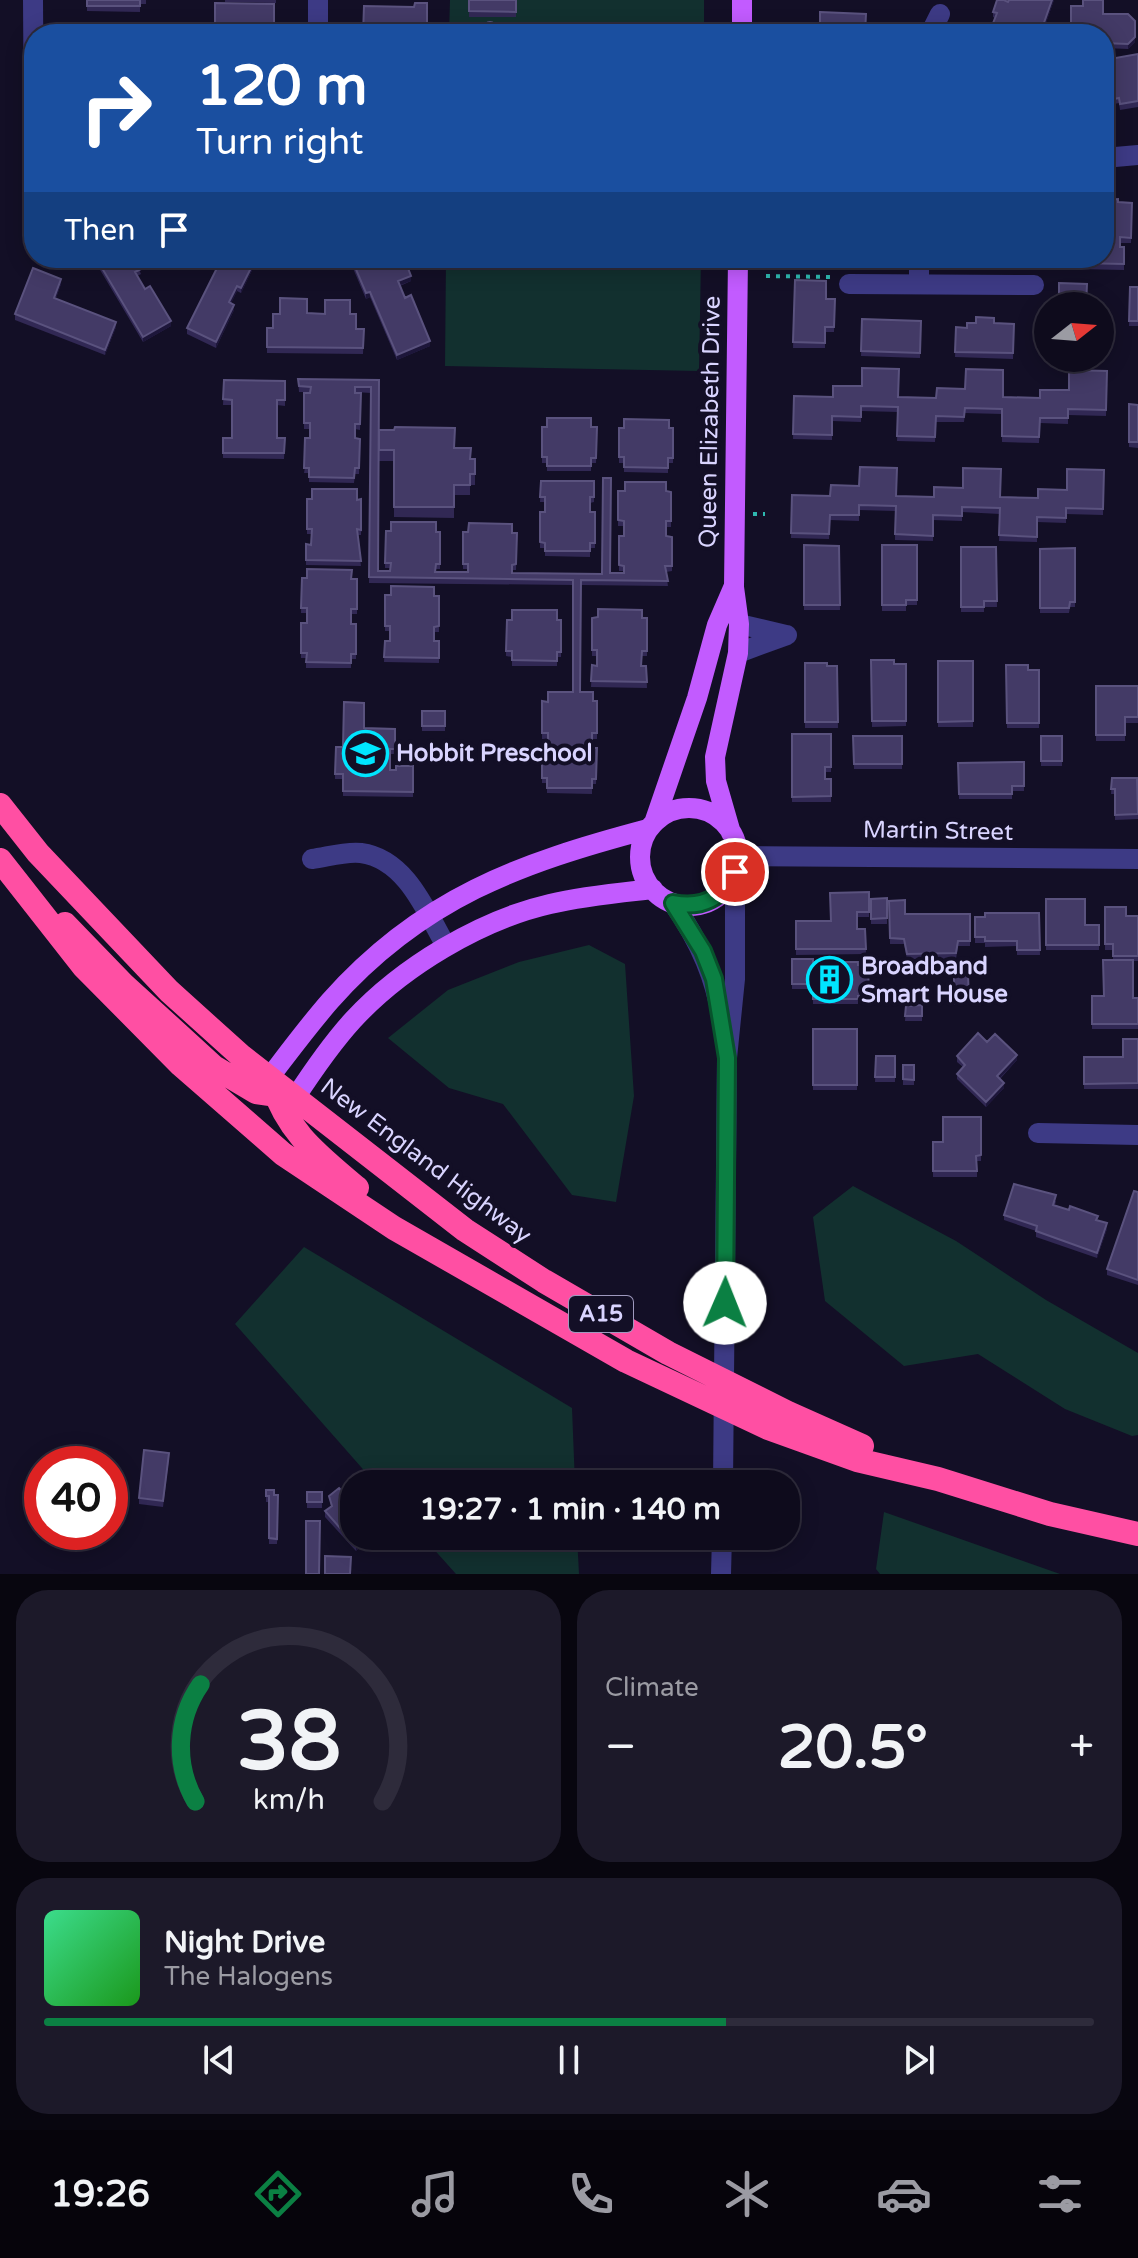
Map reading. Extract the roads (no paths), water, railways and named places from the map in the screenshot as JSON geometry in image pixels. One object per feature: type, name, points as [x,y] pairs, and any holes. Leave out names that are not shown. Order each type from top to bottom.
[{"type":"highway","name":"New England Highway","points":[[0,805],[38,853],[169,991],[280,1090],[465,1230],[558,1289],[694,1367],[788,1413],[938,1479]]},
{"type":"highway","name":"New England Highway","points":[[0,860],[84,967],[181,1065],[283,1154],[394,1228],[626,1361],[768,1428],[857,1460],[938,1479],[1050,1514],[1138,1534]]},
{"type":"highway","points":[[27,897],[72,928],[123,984],[214,1067],[256,1092],[280,1090],[281,1111],[307,1145],[365,1195],[394,1228]]},
{"type":"main road","points":[[742,0],[742,24]]},
{"type":"main road","name":"Queen Elizabeth Drive","points":[[731,833],[716,781],[715,757],[738,653],[739,624],[734,587],[738,268]]},
{"type":"main road","name":"Queen Elizabeth Drive","points":[[651,826],[697,698],[717,625],[734,587]]},
{"type":"main road","points":[[280,1090],[331,1000],[379,952],[428,914],[495,878],[651,826],[676,810],[701,809],[713,814],[731,833],[736,864],[721,893],[711,900],[686,906],[673,903],[653,889],[641,866],[643,841],[651,826]]},
{"type":"main road","points":[[280,1090],[391,986],[446,946],[498,921],[547,904],[597,894],[653,889]]},
{"type":"street","points":[[33,0],[33,24]]},
{"type":"street","points":[[318,0],[318,24]]},
{"type":"street","points":[[935,24],[940,14]]},
{"type":"street","points":[[1114,157],[1138,155]]},
{"type":"street","points":[[919,268],[919,284]]},
{"type":"street","points":[[849,284],[1034,285]]},
{"type":"street","points":[[738,653],[787,635],[739,624]]},
{"type":"street","points":[[312,859],[358,852],[389,862],[402,874],[446,946]]},
{"type":"street","name":"Martin Street","points":[[736,864],[1138,859]]},
{"type":"street","points":[[723,1470],[727,1058],[735,979],[736,864]]},
{"type":"street","points":[[673,903],[703,951],[714,979],[727,1058]]},
{"type":"street","points":[[1038,1133],[1138,1135]]},
{"type":"street","points":[[721,1574],[722,1550]]},
{"type":"place","name":"Hobbit Preschool","points":[[365,753]]},
{"type":"place","name":"Broadband Smart House","points":[[830,980]]}]
